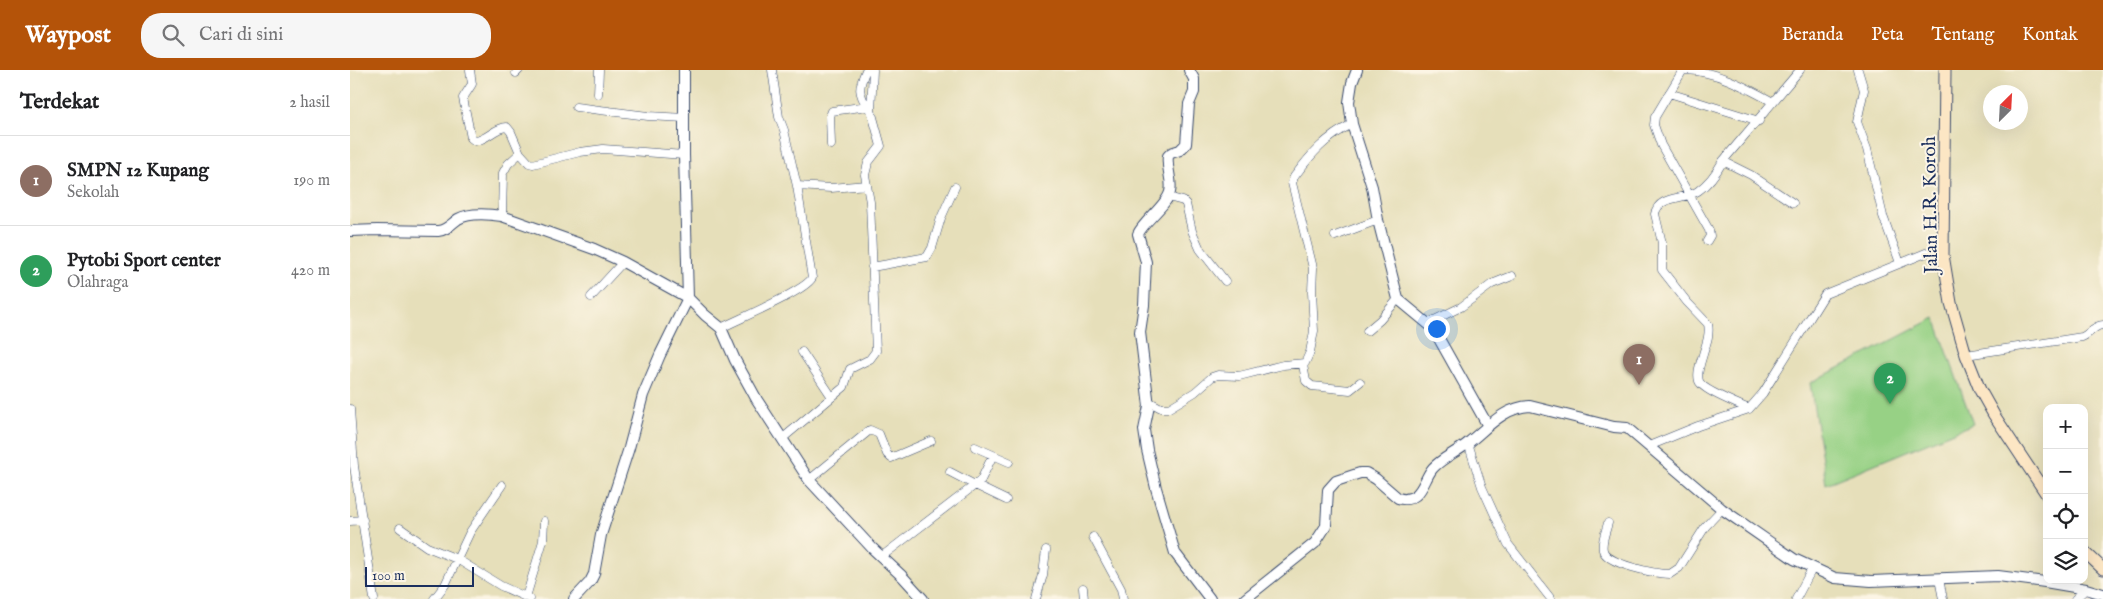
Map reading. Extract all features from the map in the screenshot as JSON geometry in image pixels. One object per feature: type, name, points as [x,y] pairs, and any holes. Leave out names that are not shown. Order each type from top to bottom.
[{"type":"main road","name":"Jalan H.R. Koroh","points":[[1945,70],[1943,246],[1946,280],[1966,355],[1977,383],[1994,415],[2046,494]]},
{"type":"main road","points":[[2088,554],[2103,570]]},
{"type":"street","points":[[470,70],[472,84],[463,98],[471,138],[475,141],[507,127],[520,153],[533,164],[603,148],[684,155]]},
{"type":"street","points":[[598,94],[599,70]]},
{"type":"street","points":[[574,599],[590,582],[594,574],[601,535],[630,448],[643,395],[688,298],[684,70]]},
{"type":"street","points":[[721,328],[783,298],[808,284],[811,280],[797,186],[784,130],[779,117],[772,70]]},
{"type":"street","points":[[866,70],[860,90],[862,101],[868,106],[876,126]]},
{"type":"street","points":[[783,438],[845,386],[847,374],[850,370],[870,359],[876,351],[865,175],[868,163],[880,146],[872,110],[873,70]]},
{"type":"street","points":[[1189,70],[1194,79],[1194,92],[1190,104],[1187,139],[1184,147],[1168,156],[1171,186],[1168,197],[1140,230],[1138,236],[1146,262],[1144,305],[1140,332],[1148,401],[1144,427],[1156,488],[1162,502],[1173,547],[1180,560],[1210,599]]},
{"type":"street","points":[[1357,70],[1352,83],[1349,102],[1352,124],[1372,187],[1378,220],[1398,299],[1433,328],[1488,426]]},
{"type":"street","points":[[1707,241],[1710,236],[1709,230],[1661,145],[1654,125],[1655,118],[1684,70],[1697,70],[1720,77],[1742,85],[1773,102]]},
{"type":"street","points":[[1749,409],[1700,384],[1698,380],[1699,368],[1709,334],[1708,324],[1687,302],[1662,270],[1662,243],[1654,214],[1655,209],[1668,200],[1690,195],[1699,190],[1714,176],[1723,161],[1759,121],[1800,70]]},
{"type":"street","points":[[1858,70],[1864,90],[1857,114],[1857,122],[1867,149],[1883,216],[1900,263]]},
{"type":"street","points":[[1669,93],[1759,121]]},
{"type":"street","points":[[831,145],[830,116],[832,111],[868,106]]},
{"type":"street","points":[[576,107],[648,116],[685,118]]},
{"type":"street","points":[[1352,124],[1336,132],[1318,146],[1294,177],[1292,183],[1313,268],[1314,331],[1310,352],[1303,364],[1306,381],[1312,386],[1350,390],[1360,382]]},
{"type":"street","points":[[502,216],[504,172],[508,164],[520,153]]},
{"type":"street","points":[[1723,161],[1752,175],[1793,203]]},
{"type":"street","points":[[797,186],[831,188],[867,185]]},
{"type":"street","points":[[872,267],[927,258],[941,218],[955,187]]},
{"type":"street","points":[[1168,197],[1183,201],[1186,204],[1192,231],[1200,249],[1225,281]]},
{"type":"street","points":[[350,232],[377,230],[438,231],[464,216],[486,214],[502,216],[594,249],[623,262],[688,298],[721,328],[735,360],[757,400],[809,480],[923,599]]},
{"type":"street","points":[[1334,236],[1378,220]]},
{"type":"street","points":[[1649,446],[1698,426],[1749,409],[1763,393],[1826,294],[1943,246]]},
{"type":"street","points":[[590,297],[623,262]]},
{"type":"street","points":[[1428,323],[1461,307],[1492,284],[1512,276]]},
{"type":"street","points":[[1367,331],[1380,320],[1398,299]]},
{"type":"street","points":[[1966,355],[2082,337],[2089,334],[2098,325],[2103,324]]},
{"type":"street","points":[[802,352],[832,397]]},
{"type":"street","points":[[1148,401],[1161,408],[1169,408],[1195,392],[1212,377],[1218,375],[1240,376],[1284,366],[1303,364]]},
{"type":"street","points":[[1245,599],[1315,543],[1326,526],[1328,490],[1336,480],[1366,473],[1398,498],[1406,499],[1417,494],[1436,465],[1468,443],[1501,416],[1521,407],[1530,406],[1614,427],[1627,428],[1722,509],[1812,568],[1846,580],[1998,576],[2086,589],[2103,594]]},
{"type":"street","points":[[350,409],[354,466],[374,599]]},
{"type":"street","points":[[809,480],[870,430],[879,434],[887,454],[891,458],[931,441]]},
{"type":"street","points":[[1468,443],[1482,487],[1508,544],[1551,599]]},
{"type":"street","points":[[975,447],[1009,462]]},
{"type":"street","points":[[881,557],[981,480],[993,455]]},
{"type":"street","points":[[950,472],[1006,500]]},
{"type":"street","points":[[434,599],[445,585],[470,532],[502,485]]},
{"type":"street","points":[[1608,523],[1602,545],[1603,552],[1607,558],[1624,565],[1670,574],[1679,568],[1705,527],[1722,509]]},
{"type":"street","points":[[350,520],[363,520]]},
{"type":"street","points":[[400,528],[427,547],[457,559],[501,586],[528,598],[543,541],[544,521]]},
{"type":"street","points":[[1093,537],[1121,589],[1123,599]]},
{"type":"street","points":[[1036,599],[1043,575],[1046,550]]},
{"type":"street","points":[[1796,599],[1812,568]]},
{"type":"street","points":[[1939,579],[1943,599]]},
{"type":"street","points":[[1084,588],[1084,599]]},
{"type":"street","points":[[2075,599],[2086,589]]},
{"type":"green space","points":[[1935,318],[1973,424],[1826,484],[1810,383]]},
{"type":"place","name":"SMPN 12 Kupang","points":[[1639,385]]},
{"type":"place","name":"Pytobi Sport center","points":[[1890,404]]}]
